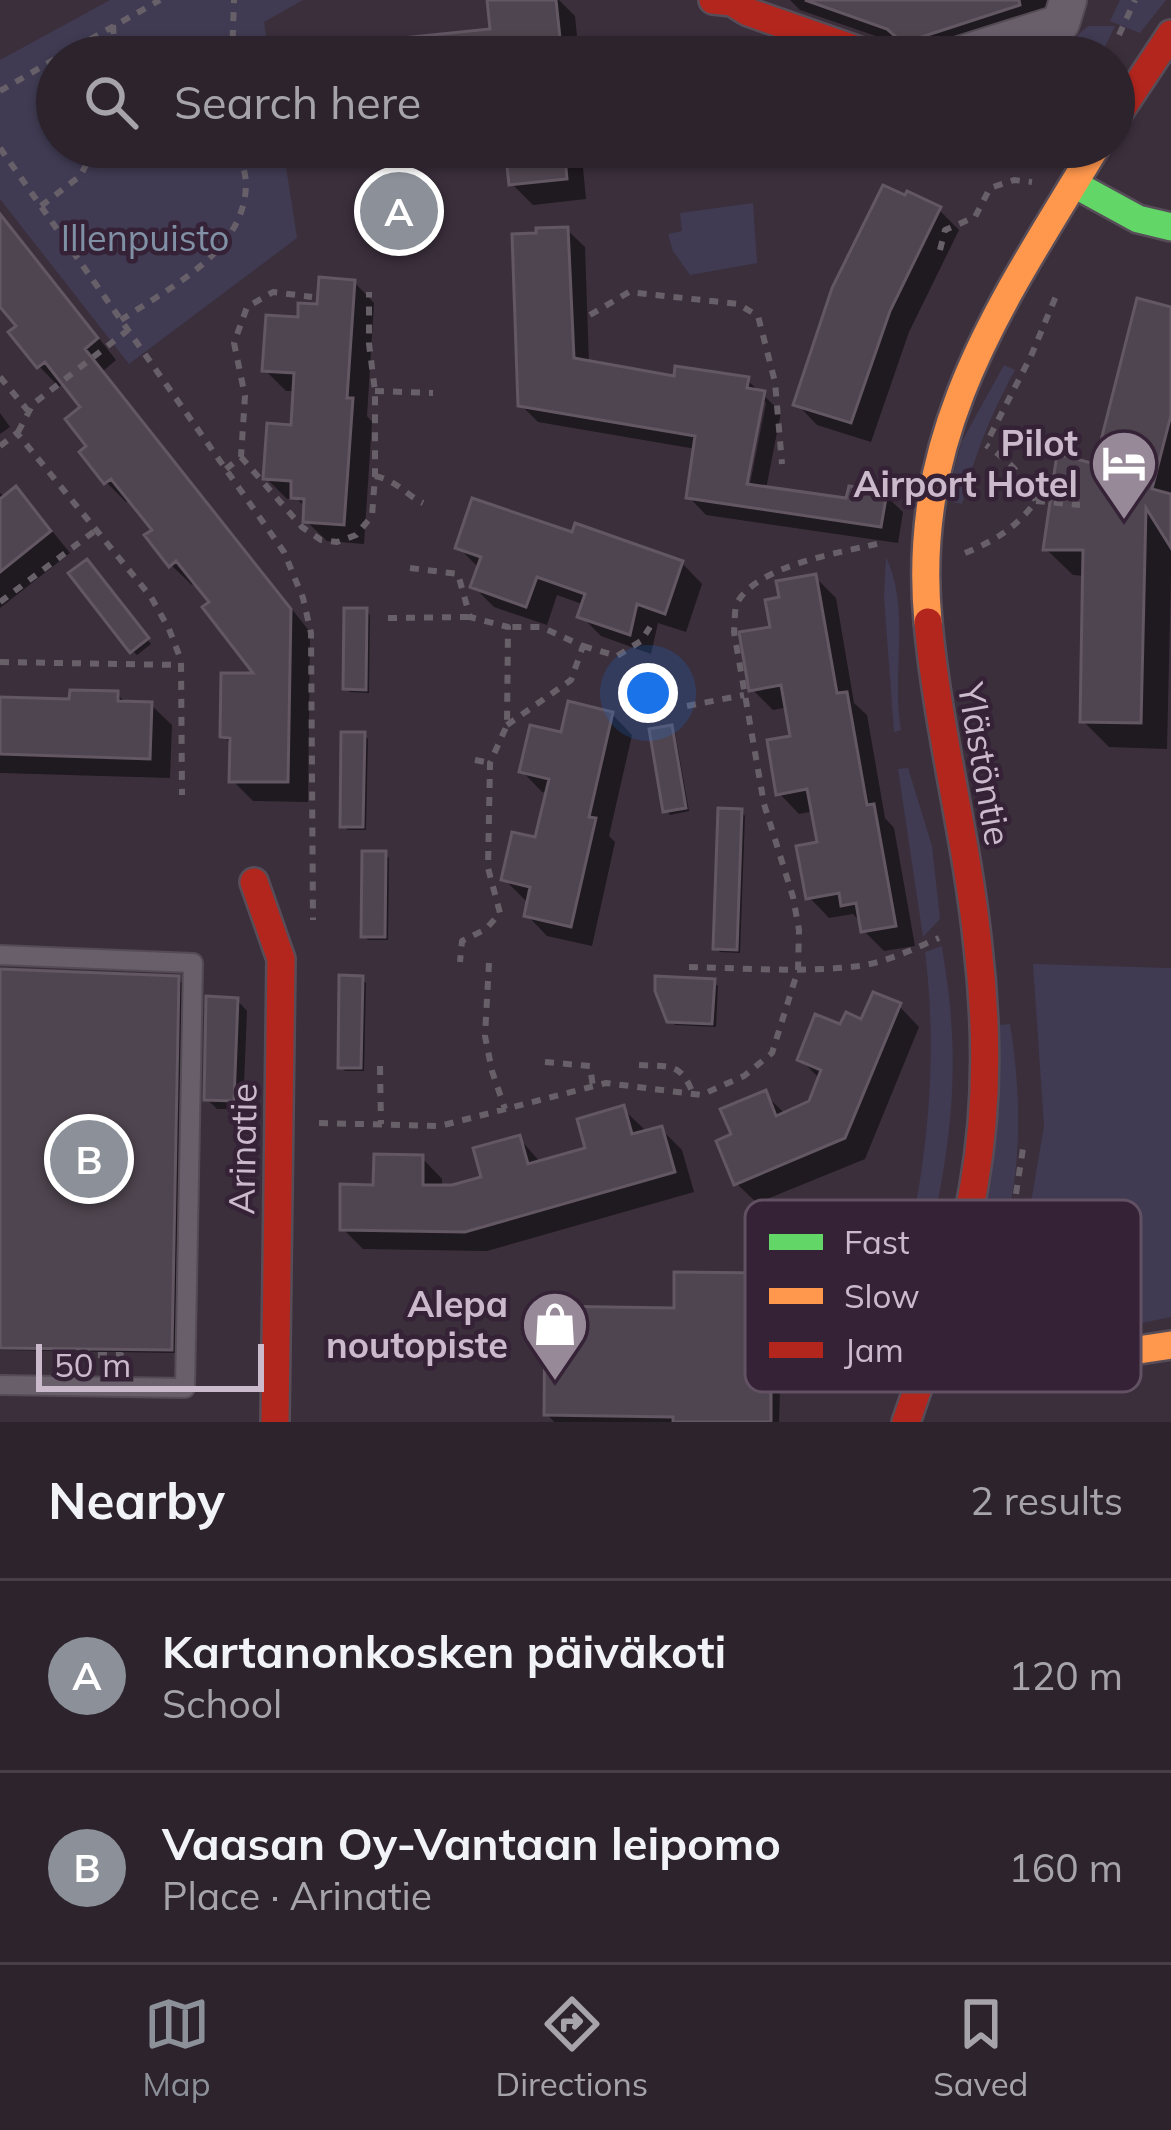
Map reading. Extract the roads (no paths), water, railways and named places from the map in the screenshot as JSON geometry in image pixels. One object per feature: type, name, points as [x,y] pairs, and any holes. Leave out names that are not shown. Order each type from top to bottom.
[{"type":"street","points":[[1017,36],[1061,22],[1068,0]]},
{"type":"street","points":[[727,1],[817,36]]},
{"type":"street","points":[[1135,88],[1171,34]]},
{"type":"street","name":"Ylästöntie","points":[[971,1200],[983,1080],[981,975],[926,609],[928,522],[936,465],[956,405],[1061,183],[1076,168]]},
{"type":"street","points":[[1061,183],[1138,219],[1171,227]]},
{"type":"street","name":"Arinatie","points":[[254,881],[281,959],[274,1422]]},
{"type":"street","points":[[1141,1350],[1171,1346]]},
{"type":"street","name":"Ylästöntie","points":[[906,1422],[917,1392]]},
{"type":"lane","points":[[0,955],[193,962],[185,1388],[0,1384]]},
{"type":"place","name":"Kartanonkosken päiväkoti","points":[[399,211]]},
{"type":"place","name":"Pilot Airport Hotel","points":[[1124,522]]},
{"type":"place","name":"Vaasan Oy-Vantaan leipomo","points":[[89,1159]]},
{"type":"place","name":"Alepa noutopiste","points":[[555,1383]]},
{"type":"park label","name":"Illenpuisto","points":[[145,237]]}]
